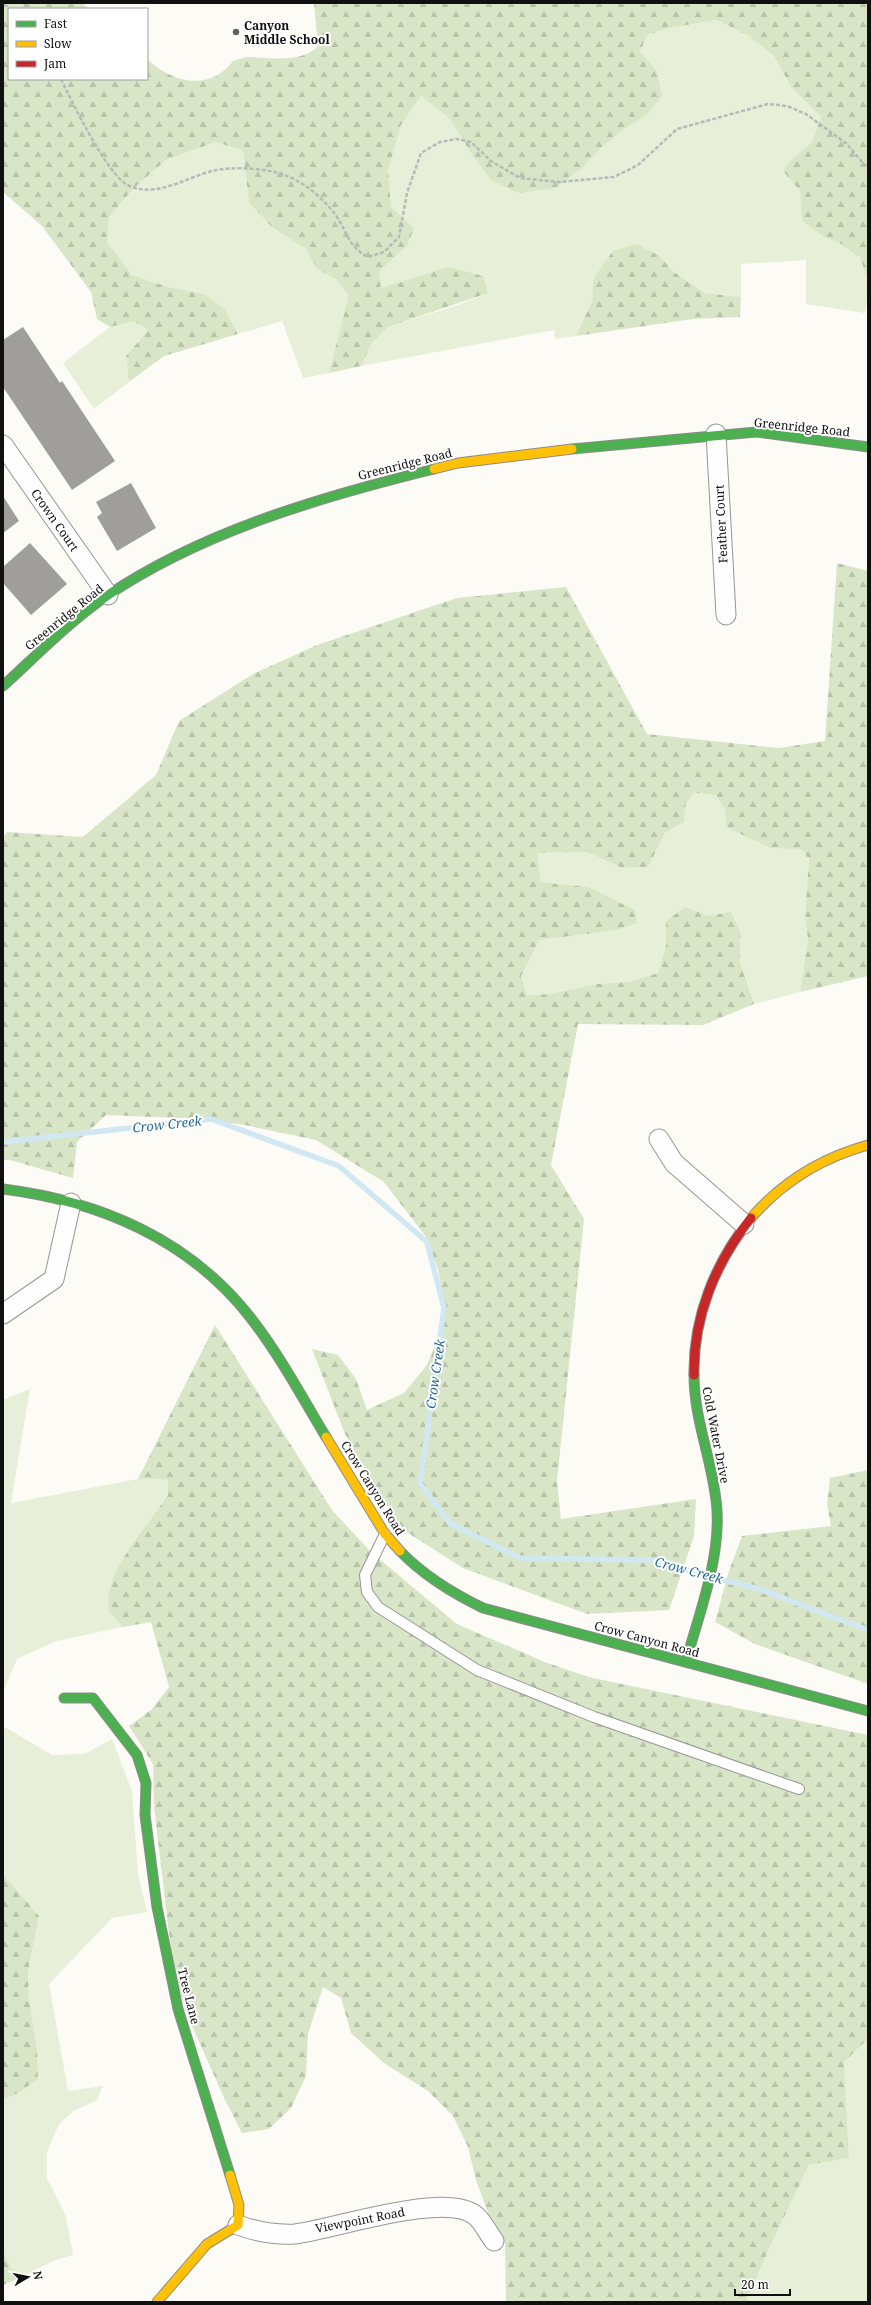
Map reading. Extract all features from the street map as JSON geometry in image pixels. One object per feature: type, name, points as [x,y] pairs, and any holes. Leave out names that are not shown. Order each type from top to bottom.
[{"type":"street","name":"Greenridge Road","points":[[3,686],[68,626],[108,595],[188,551],[250,524],[365,486],[458,463],[592,446],[716,434],[771,434],[868,447]]},
{"type":"street","name":"Feather Court","points":[[716,434],[726,615]]},
{"type":"street","name":"Crown Court","points":[[3,445],[108,595]]},
{"type":"street","points":[[659,1139],[674,1163],[744,1224]]},
{"type":"street","name":"Cold Water Drive","points":[[686,1662],[711,1563],[718,1512],[694,1392],[695,1344],[698,1324],[710,1288],[722,1261],[744,1224],[776,1192],[814,1165],[868,1145]]},
{"type":"street","name":"Crow Canyon Road","points":[[3,1189],[28,1192],[71,1203],[130,1222],[180,1250],[217,1282],[249,1316],[272,1348],[385,1534],[406,1560],[453,1595],[483,1608],[868,1711]]},
{"type":"street","points":[[3,1314],[54,1279],[71,1203]]},
{"type":"street","name":"Tree Lane","points":[[64,1698],[93,1698],[137,1755],[146,1783],[144,1815],[157,1907],[178,2009],[239,2205],[238,2225]]},
{"type":"street","name":"Viewpoint Road","points":[[238,2225],[262,2233],[295,2234],[402,2211],[464,2209],[476,2216],[494,2241]]},
{"type":"street","points":[[157,2302],[207,2244],[238,2225]]},
{"type":"lane","points":[[385,1534],[365,1575],[366,1592],[378,1607],[477,1670],[594,1716],[799,1789]]},
{"type":"path","points":[[62,80],[80,117],[113,171],[125,184],[143,191],[160,188],[214,170],[252,169],[286,175],[314,191],[337,217],[356,251],[368,256],[384,252],[399,237],[407,193],[421,153],[440,142],[457,139],[471,142],[491,161],[520,178],[559,182],[587,181],[614,177],[638,165],[677,129],[768,104],[787,106],[806,114],[847,144],[868,168]]},
{"type":"green space","points":[[3,3],[82,3],[88,8],[8,8],[8,80],[148,80],[148,60],[168,74],[191,81],[213,77],[224,71],[233,61],[242,58],[286,58],[304,55],[311,51],[318,46],[314,3],[868,3],[868,288],[867,277],[860,258],[843,245],[823,236],[802,221],[800,191],[783,171],[789,162],[812,142],[821,117],[791,87],[774,56],[749,36],[717,20],[669,28],[647,35],[640,52],[657,71],[662,96],[647,115],[624,129],[600,149],[584,166],[556,188],[518,193],[491,180],[469,150],[449,118],[421,96],[401,125],[388,171],[391,207],[414,228],[407,246],[379,271],[381,288],[448,267],[483,276],[488,293],[388,327],[372,343],[361,366],[329,373],[349,295],[336,279],[317,269],[306,249],[272,227],[249,203],[243,151],[216,142],[166,160],[134,188],[109,217],[107,242],[132,275],[169,287],[204,294],[225,309],[238,334],[164,356],[129,382],[126,356],[148,330],[134,321],[110,327],[97,319],[91,292],[42,226],[3,192]]},
{"type":"green space","points":[[717,20],[749,36],[774,56],[791,87],[821,117],[812,142],[789,162],[783,171],[800,191],[802,221],[820,233],[852,250],[860,258],[866,271],[868,285],[865,313],[806,304],[806,260],[741,264],[741,297],[705,293],[674,272],[658,255],[593,278],[592,301],[576,336],[555,339],[554,330],[361,366],[372,343],[388,327],[461,304],[488,293],[407,281],[381,289],[378,271],[407,246],[391,207],[388,171],[401,125],[421,96],[449,118],[469,150],[584,166],[600,149],[624,129],[647,115],[662,96],[657,71],[640,52],[647,35],[669,28]]},
{"type":"green space","points":[[216,142],[243,151],[249,203],[272,227],[306,249],[317,269],[336,279],[350,295],[329,373],[303,378],[282,321],[238,334],[225,309],[204,294],[169,287],[132,275],[106,242],[109,217],[134,188],[166,160]]},
{"type":"green space","points":[[636,244],[658,255],[674,272],[705,293],[741,297],[740,317],[693,319],[576,336],[592,301],[593,279],[613,251]]},
{"type":"green space","points":[[134,321],[148,330],[126,356],[129,382],[94,409],[63,363],[110,327]]},
{"type":"green space","points":[[837,563],[868,571],[868,976],[800,992],[808,940],[805,915],[809,859],[801,849],[771,848],[726,827],[725,810],[716,795],[694,793],[686,803],[684,822],[665,833],[648,867],[622,868],[587,852],[537,853],[541,882],[588,887],[635,910],[637,923],[617,930],[539,940],[521,976],[527,995],[549,994],[597,984],[628,982],[658,973],[666,945],[666,921],[685,907],[709,916],[731,912],[740,931],[740,962],[754,1004],[703,1025],[578,1024],[551,1165],[584,1219],[557,1481],[561,1519],[696,1499],[694,1536],[669,1610],[587,1614],[463,1568],[405,1531],[379,1495],[345,1434],[312,1349],[338,1355],[356,1379],[367,1410],[404,1393],[427,1365],[442,1327],[444,1304],[438,1269],[426,1237],[384,1182],[316,1140],[245,1125],[201,1119],[106,1115],[77,1142],[73,1178],[10,1160],[3,1160],[3,837],[7,832],[83,837],[156,775],[179,721],[253,674],[317,645],[457,598],[566,587],[647,734],[779,748],[825,741]]},
{"type":"green space","points":[[694,793],[716,795],[725,810],[726,827],[771,847],[801,849],[809,859],[805,915],[808,940],[800,992],[754,1004],[740,962],[740,931],[685,907],[666,921],[666,945],[658,973],[628,982],[597,984],[549,994],[527,995],[520,976],[538,940],[617,930],[588,887],[541,882],[537,853],[587,852],[622,868],[648,867],[665,833],[684,822],[686,803]]},
{"type":"green space","points":[[215,1325],[332,1510],[371,1552],[457,1624],[545,1662],[588,1677],[868,1735],[868,2039],[844,2062],[849,2158],[809,2165],[773,2240],[746,2302],[506,2302],[505,2243],[488,2213],[476,2180],[468,2147],[453,2116],[428,2091],[384,2063],[351,2033],[341,1998],[323,1987],[308,2034],[306,2076],[291,2108],[269,2129],[242,2133],[225,2100],[189,2019],[174,1975],[154,1807],[153,1764],[129,1726],[151,1710],[169,1687],[151,1622],[123,1627],[109,1612],[108,1596],[114,1575],[130,1547],[168,1495],[168,1479],[138,1479]]},
{"type":"green space","points":[[30,1389],[11,1503],[138,1479],[168,1479],[168,1494],[130,1547],[109,1612],[123,1627],[56,1641],[17,1659],[3,1692],[3,1400]]},
{"type":"green space","points":[[868,1470],[868,1684],[755,1644],[715,1622],[729,1571],[742,1536],[831,1526],[827,1504],[830,1478]]},
{"type":"green space","points":[[3,1726],[52,1755],[85,1754],[112,1739],[132,1791],[138,1874],[147,1912],[112,1918],[49,1984],[68,2091],[103,2086],[97,2100],[73,2111],[59,2124],[47,2152],[47,2178],[66,2216],[73,2255],[56,2260],[17,2279],[3,2252],[3,2100],[20,2092],[37,2047],[29,2000],[28,1972],[39,1916],[3,1874]]},
{"type":"green space","points":[[3,1874],[39,1916],[28,1972],[29,2000],[37,2047],[38,2079],[20,2092],[3,2100]]},
{"type":"green space","points":[[868,2039],[868,2302],[746,2302],[773,2240],[809,2165],[849,2158],[844,2062]]},
{"type":"green space","points":[[3,2252],[17,2279],[3,2285]]},
{"type":"building","points":[[23,327],[60,383],[62,381],[115,461],[72,490],[3,387],[3,340]]},
{"type":"building","points":[[131,483],[156,528],[117,551],[97,517],[102,513],[96,502]]},
{"type":"building","points":[[3,496],[19,521],[3,533]]},
{"type":"building","points":[[30,543],[67,584],[31,615],[3,583],[3,567]]},
{"type":"waterway","name":"Crow Creek","points":[[3,1142],[211,1119],[339,1166],[427,1242],[444,1308],[420,1484],[451,1524],[520,1558],[650,1560],[705,1575]]},
{"type":"waterway","name":"Crow Creek","points":[[713,1577],[762,1590],[868,1630]]},
{"type":"traffic: fast","points":[[572,449],[756,432],[868,447]]},
{"type":"traffic: fast","points":[[3,686],[94,605],[145,572],[184,552],[265,518],[350,491],[434,469]]},
{"type":"traffic: fast","points":[[3,1189],[74,1203],[107,1214],[140,1228],[170,1245],[199,1266],[226,1290],[261,1331],[326,1437]]},
{"type":"traffic: fast","points":[[686,1662],[708,1587],[717,1529],[715,1493],[700,1426],[694,1375]]},
{"type":"traffic: fast","points":[[400,1551],[409,1560],[439,1583],[483,1608],[868,1711]]},
{"type":"traffic: fast","points":[[64,1698],[93,1698],[137,1755],[146,1783],[145,1815],[157,1907],[178,2009],[230,2175]]},
{"type":"traffic: slow","points":[[434,469],[458,463],[572,449]]},
{"type":"traffic: slow","points":[[751,1218],[776,1193],[804,1172],[834,1157],[868,1145]]},
{"type":"traffic: slow","points":[[326,1437],[385,1534],[400,1551]]},
{"type":"traffic: slow","points":[[157,2302],[207,2244],[238,2225],[239,2205],[230,2175]]},
{"type":"traffic: jam","points":[[694,1375],[697,1332],[709,1292],[727,1253],[751,1218]]},
{"type":"place","name":"Canyon Middle School","points":[[236,32]]}]
